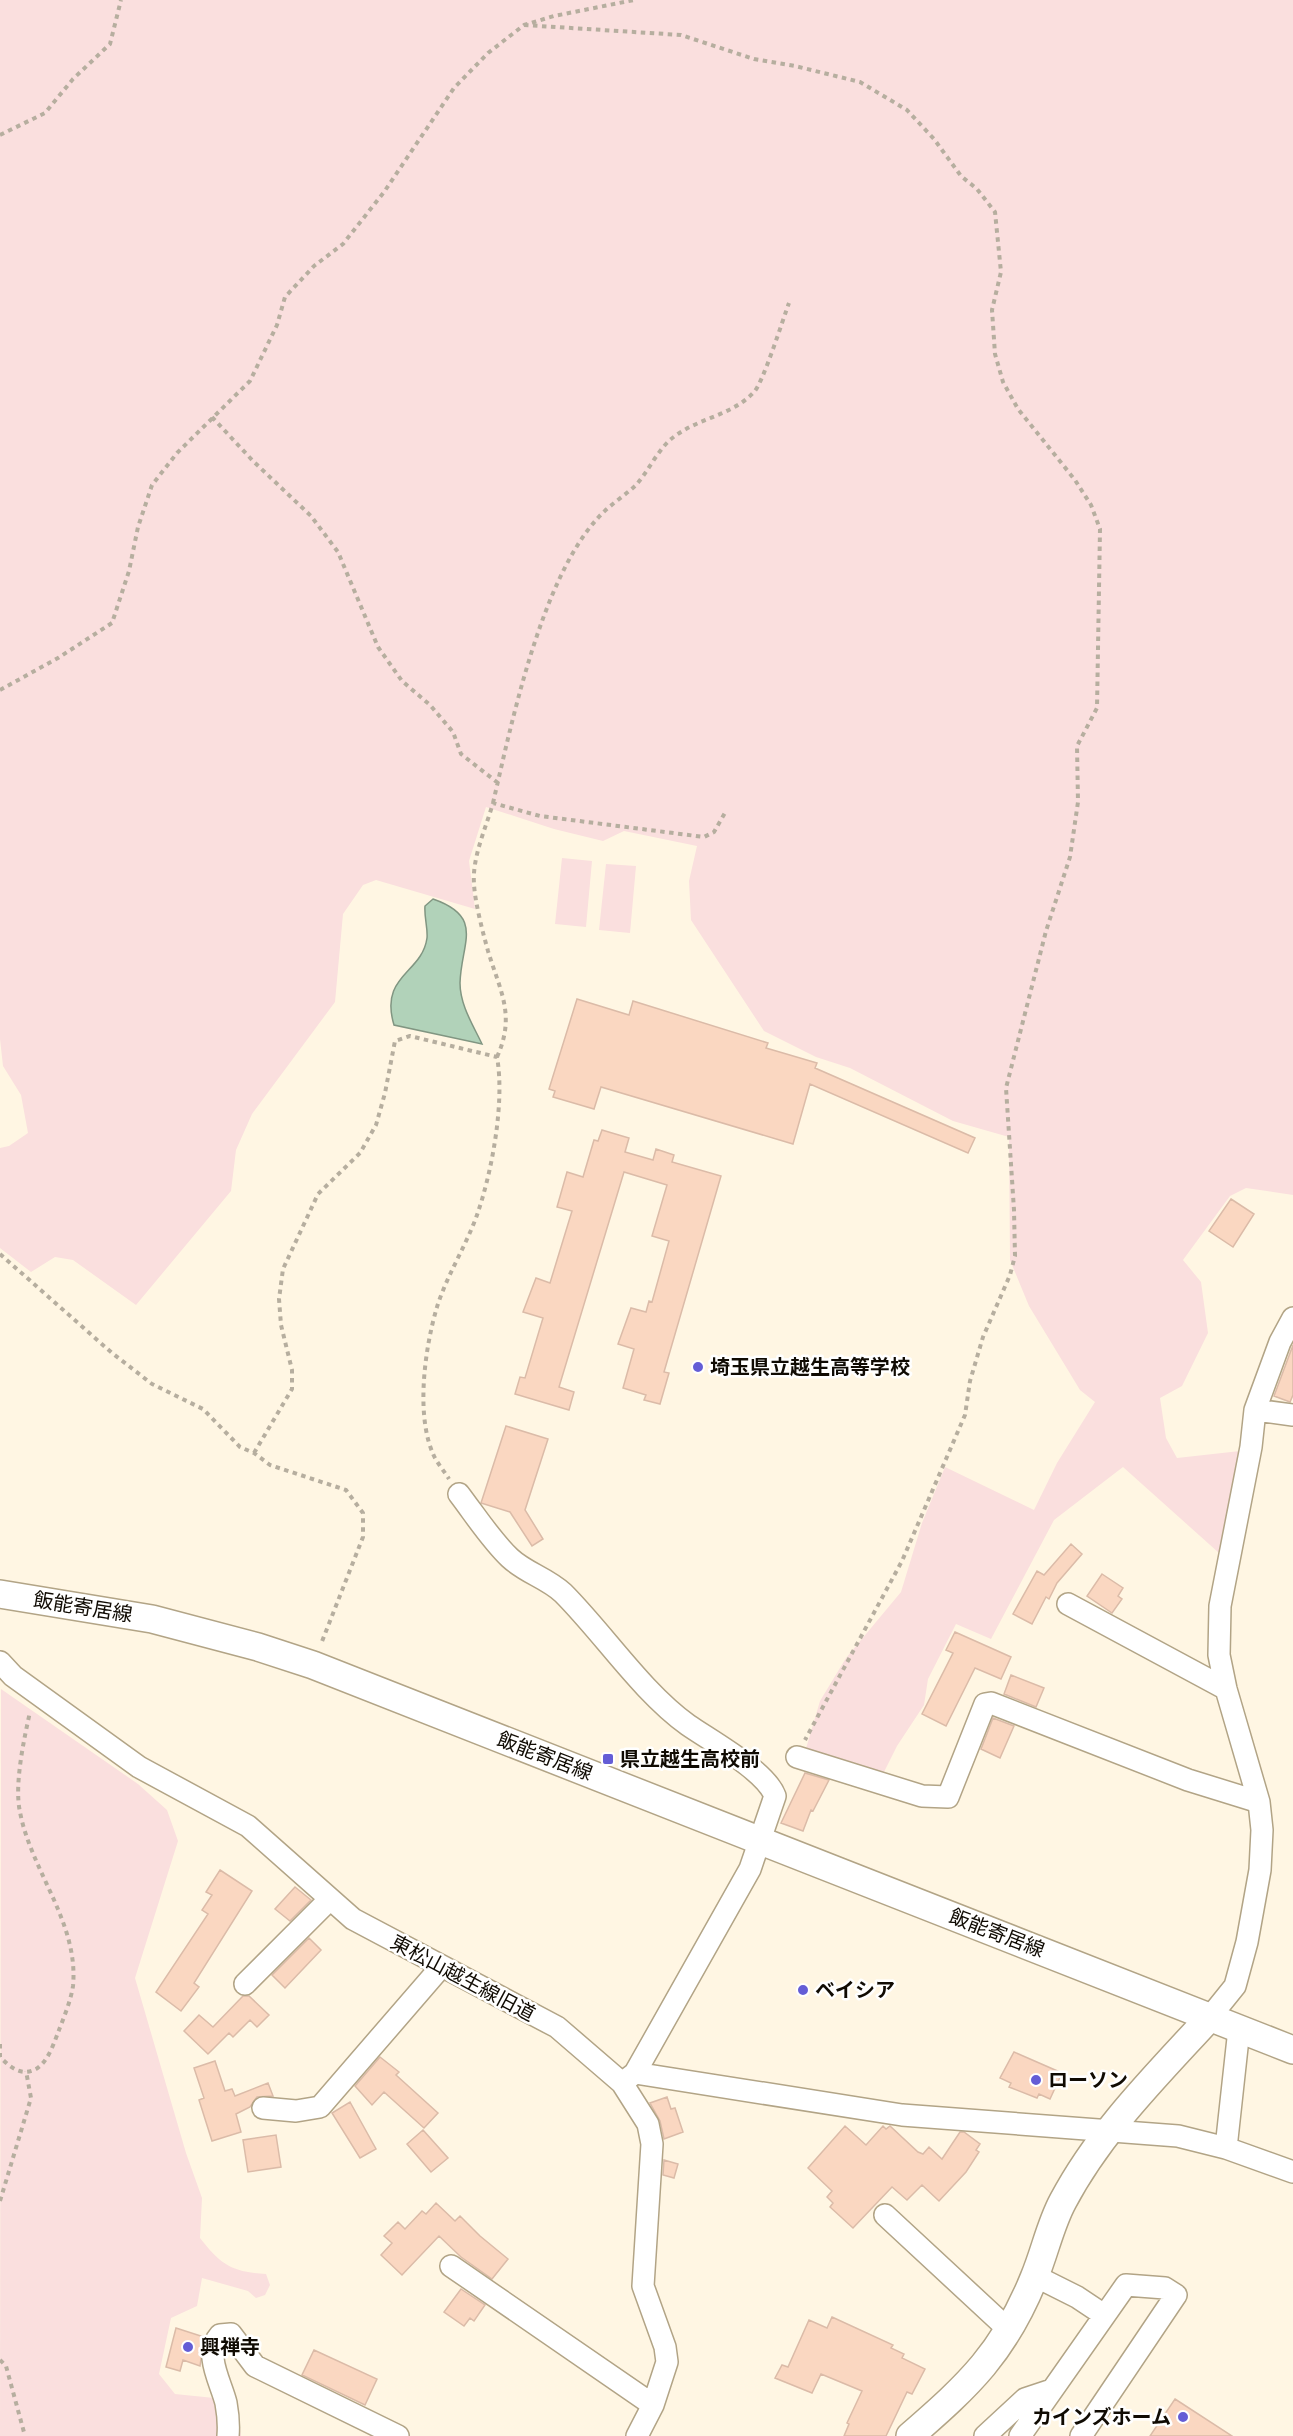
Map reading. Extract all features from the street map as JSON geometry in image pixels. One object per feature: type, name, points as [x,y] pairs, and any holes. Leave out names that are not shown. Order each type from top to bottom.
[{"type":"main road","name":"飯能寄居線","points":[[0,1594],[152,1619],[247,1644],[313,1665],[1293,2049]]},
{"type":"main road","points":[[921,2433],[987,2363],[1010,2330],[1035,2276],[1063,2202],[1110,2130],[1210,2017]]},
{"type":"street","points":[[1210,2017],[1235,1986],[1247,1942],[1260,1870],[1262,1830],[1259,1802],[1226,1689],[1219,1655],[1220,1606],[1256,1410],[1280,1342],[1293,1318]]},
{"type":"street","points":[[1256,1410],[1293,1415]]},
{"type":"street","points":[[459,1494],[509,1557],[527,1572],[549,1582],[562,1593],[622,1661],[682,1721],[772,1788],[775,1796],[750,1869],[629,2078],[902,2115],[1178,2136],[1226,2148],[1293,2172]]},
{"type":"street","points":[[1068,1604],[1226,1689]]},
{"type":"street","name":"東松山越生線旧道","points":[[4,1673],[34,1691],[138,1767],[242,1822],[353,1919],[557,2027],[629,2078],[648,2124],[652,2145],[643,2286],[668,2362],[653,2405],[636,2436]]},
{"type":"street","points":[[797,1757],[922,1796],[939,1799],[948,1797],[985,1704],[991,1703],[1188,1780],[1259,1802]]},
{"type":"street","points":[[245,1984],[329,1900]]},
{"type":"street","points":[[263,2108],[296,2111],[320,2107],[441,1967]]},
{"type":"street","points":[[1226,2148],[1239,2028]]},
{"type":"street","points":[[885,2215],[1010,2330]]},
{"type":"street","points":[[451,2266],[653,2405]]},
{"type":"street","points":[[1035,2276],[1077,2297],[1104,2315]]},
{"type":"street","points":[[1020,2436],[1126,2285],[1165,2288],[1176,2295],[1081,2436]]},
{"type":"street","points":[[228,2436],[225,2401],[213,2367],[215,2340],[220,2335],[231,2334],[255,2366],[398,2436]]},
{"type":"street","points":[[985,2436],[1025,2399],[1052,2390]]},
{"type":"path","points":[[0,135],[45,113],[73,79],[110,44],[121,0]]},
{"type":"path","points":[[0,690],[58,658],[112,623],[129,571],[138,527],[152,485],[177,453],[250,381],[277,325],[285,297],[315,266],[343,244],[384,192],[453,88],[488,53],[524,25],[554,16],[634,0]]},
{"type":"path","points":[[524,25],[681,35],[754,59],[795,66],[860,82],[907,110],[934,139],[961,176],[977,189],[995,212],[1001,272],[992,310],[995,354],[1003,382],[1018,408],[1075,480],[1091,505],[1100,529],[1097,708],[1077,746],[1078,802],[1070,857],[1046,931],[1006,1088],[1014,1210],[1014,1256],[1010,1275],[983,1337],[970,1381],[964,1416],[902,1561],[872,1622],[820,1708],[797,1757]]},
{"type":"path","points":[[459,1494],[434,1455],[426,1428],[423,1399],[426,1363],[437,1307],[476,1216],[490,1172],[501,1078],[497,1057],[504,1043],[506,1002],[488,952],[474,884],[477,860],[508,740],[550,600],[574,550],[597,519],[636,485],[672,438],[688,427],[726,412],[755,392],[789,303]]},
{"type":"path","points":[[212,417],[253,461],[311,516],[338,552],[378,647],[402,681],[430,705],[453,732],[461,754],[498,783]]},
{"type":"path","points":[[493,803],[540,816],[704,837],[714,832],[726,811]]},
{"type":"path","points":[[254,1453],[292,1389],[292,1370],[281,1325],[279,1299],[283,1269],[318,1194],[360,1153],[376,1125],[395,1041],[410,1036],[497,1057]]},
{"type":"path","points":[[0,1254],[112,1353],[152,1384],[203,1409],[240,1447],[254,1453],[270,1465],[346,1490],[363,1513],[363,1537],[313,1665]]},
{"type":"path","points":[[0,2044],[0,2057],[13,2070],[26,2072],[36,2069],[50,2052],[73,1987],[71,1955],[64,1925],[27,1842],[19,1809],[22,1749],[34,1691]]},
{"type":"path","points":[[0,2201],[27,2118],[31,2098],[26,2072]]},
{"type":"path","points":[[0,2360],[6,2367],[25,2436]]},
{"type":"shaded area","points":[[0,0],[1293,0],[1293,1195],[1246,1188],[1230,1196],[1183,1260],[1201,1282],[1208,1333],[1182,1386],[1160,1398],[1166,1438],[1177,1458],[1240,1451],[1219,1553],[1123,1467],[1054,1520],[991,1639],[956,1624],[928,1679],[924,1705],[897,1746],[878,1784],[805,1752],[820,1701],[846,1658],[901,1592],[922,1523],[945,1467],[1034,1510],[1057,1463],[1095,1402],[1080,1390],[1029,1306],[1010,1260],[1009,1137],[953,1121],[850,1068],[816,1057],[764,1031],[691,920],[689,881],[697,846],[624,831],[603,841],[554,829],[486,807],[469,861],[475,909],[376,880],[363,885],[343,914],[335,1002],[252,1114],[236,1150],[231,1191],[136,1305],[73,1260],[55,1257],[31,1272],[0,1248],[0,1148],[9,1146],[28,1133],[21,1095],[3,1066],[0,1039]]},
{"type":"shaded area","points":[[562,858],[592,861],[586,927],[555,924]]},
{"type":"shaded area","points":[[606,864],[636,866],[630,933],[599,930]]},
{"type":"shaded area","points":[[433,899],[449,906],[465,923],[466,944],[460,983],[462,999],[482,1044],[394,1025],[391,1008],[392,995],[403,976],[424,950],[427,938],[425,906]]},
{"type":"shaded area","points":[[1,1689],[138,1784],[167,1810],[178,1841],[135,1978],[186,2153],[202,2198],[200,2238],[221,2261],[236,2269],[266,2274],[270,2285],[265,2295],[256,2298],[248,2291],[202,2278],[197,2306],[171,2318],[159,2374],[175,2394],[214,2398],[238,2414],[241,2436],[0,2436]]},
{"type":"building","points":[[577,999],[629,1015],[633,1001],[768,1043],[766,1048],[817,1063],[815,1068],[975,1138],[968,1153],[810,1084],[793,1144],[601,1087],[594,1109],[553,1097],[555,1091],[549,1089]]},
{"type":"building","points":[[602,1130],[629,1138],[625,1152],[653,1160],[656,1149],[674,1155],[672,1162],[721,1176],[664,1372],[669,1373],[660,1404],[644,1400],[646,1395],[623,1388],[634,1349],[618,1344],[631,1308],[646,1312],[649,1301],[652,1302],[669,1241],[652,1236],[667,1185],[624,1172],[559,1387],[574,1392],[569,1410],[515,1394],[520,1377],[525,1378],[543,1318],[523,1312],[536,1278],[550,1283],[572,1211],[557,1207],[567,1172],[583,1177],[594,1140],[598,1141]]},
{"type":"building","points":[[1231,1199],[1254,1214],[1233,1247],[1209,1231]]},
{"type":"building","points":[[1293,1345],[1293,1395],[1290,1402],[1274,1396]]},
{"type":"building","points":[[506,1426],[548,1439],[525,1510],[543,1539],[532,1546],[510,1512],[481,1503]]},
{"type":"building","points":[[1071,1544],[1082,1554],[1057,1583],[1049,1599],[1046,1597],[1032,1624],[1013,1614],[1037,1571],[1044,1575]]},
{"type":"building","points":[[1102,1574],[1123,1588],[1118,1596],[1122,1599],[1112,1613],[1087,1596]]},
{"type":"building","points":[[955,1632],[1011,1657],[1001,1679],[975,1668],[946,1726],[922,1714],[953,1653],[946,1650]]},
{"type":"building","points":[[1011,1675],[1044,1688],[1036,1707],[1004,1694]]},
{"type":"building","points":[[993,1718],[1014,1726],[1000,1758],[981,1749]]},
{"type":"building","points":[[805,1773],[829,1780],[813,1811],[811,1810],[803,1831],[781,1823]]},
{"type":"building","points":[[220,1870],[252,1891],[194,1983],[199,1987],[181,2011],[156,1992],[208,1914],[202,1910],[212,1895],[206,1892]]},
{"type":"building","points":[[295,1887],[311,1900],[290,1921],[275,1909]]},
{"type":"building","points":[[309,1938],[321,1950],[285,1988],[272,1975]]},
{"type":"building","points":[[243,1996],[249,1996],[269,2015],[257,2027],[250,2020],[233,2037],[229,2033],[208,2054],[184,2031],[199,2015],[213,2027]]},
{"type":"building","points":[[1014,2052],[1062,2073],[1050,2099],[1039,2094],[1037,2098],[1009,2087],[1011,2083],[1000,2078]]},
{"type":"building","points":[[380,2057],[399,2072],[396,2075],[438,2113],[424,2128],[384,2092],[372,2105],[355,2086]]},
{"type":"building","points":[[215,2061],[225,2091],[232,2089],[235,2096],[268,2083],[273,2096],[257,2097],[250,2107],[236,2114],[241,2132],[212,2141],[199,2100],[204,2098],[194,2068]]},
{"type":"building","points":[[667,2097],[671,2109],[675,2108],[683,2132],[664,2139],[660,2121],[650,2103]]},
{"type":"building","points":[[350,2102],[376,2149],[360,2158],[332,2113]]},
{"type":"building","points":[[845,2126],[866,2145],[883,2126],[886,2129],[890,2126],[918,2152],[923,2154],[929,2147],[942,2159],[960,2132],[964,2132],[980,2144],[976,2150],[979,2152],[966,2172],[939,2201],[922,2185],[907,2200],[892,2187],[853,2228],[830,2207],[833,2203],[827,2197],[832,2191],[808,2168]]},
{"type":"building","points":[[423,2130],[448,2158],[431,2172],[407,2144]]},
{"type":"building","points":[[276,2135],[281,2167],[248,2172],[243,2140]]},
{"type":"building","points":[[664,2160],[678,2164],[674,2178],[663,2175]]},
{"type":"building","points":[[436,2203],[455,2221],[460,2216],[508,2259],[492,2279],[461,2257],[439,2236],[402,2275],[381,2255],[392,2243],[384,2236],[398,2222],[405,2229],[422,2211],[426,2214]]},
{"type":"building","points":[[461,2289],[485,2305],[474,2321],[470,2318],[464,2326],[444,2312]]},
{"type":"building","points":[[832,2317],[893,2345],[891,2348],[904,2354],[902,2358],[925,2369],[912,2394],[907,2392],[886,2436],[844,2436],[849,2424],[847,2423],[862,2391],[821,2374],[812,2393],[775,2378],[782,2365],[788,2367],[809,2320],[827,2328]]},
{"type":"building","name":"興禅寺","points":[[176,2328],[204,2337],[200,2366],[183,2360],[180,2371],[166,2367]]},
{"type":"building","points":[[314,2350],[377,2379],[365,2405],[302,2375]]},
{"type":"building","name":"カインズホーム","points":[[1175,2399],[1232,2436],[1150,2436]]},
{"type":"place","name":"埼玉県立越生高等学校","points":[[698,1367]]},
{"type":"place","name":"県立越生高校前","points":[[608,1759]]},
{"type":"place","name":"ベイシア","points":[[803,1990]]},
{"type":"place","name":"ローソン","points":[[1036,2080]]},
{"type":"place","name":"興禅寺","points":[[188,2347]]},
{"type":"place","name":"カインズホーム","points":[[1183,2417]]}]
